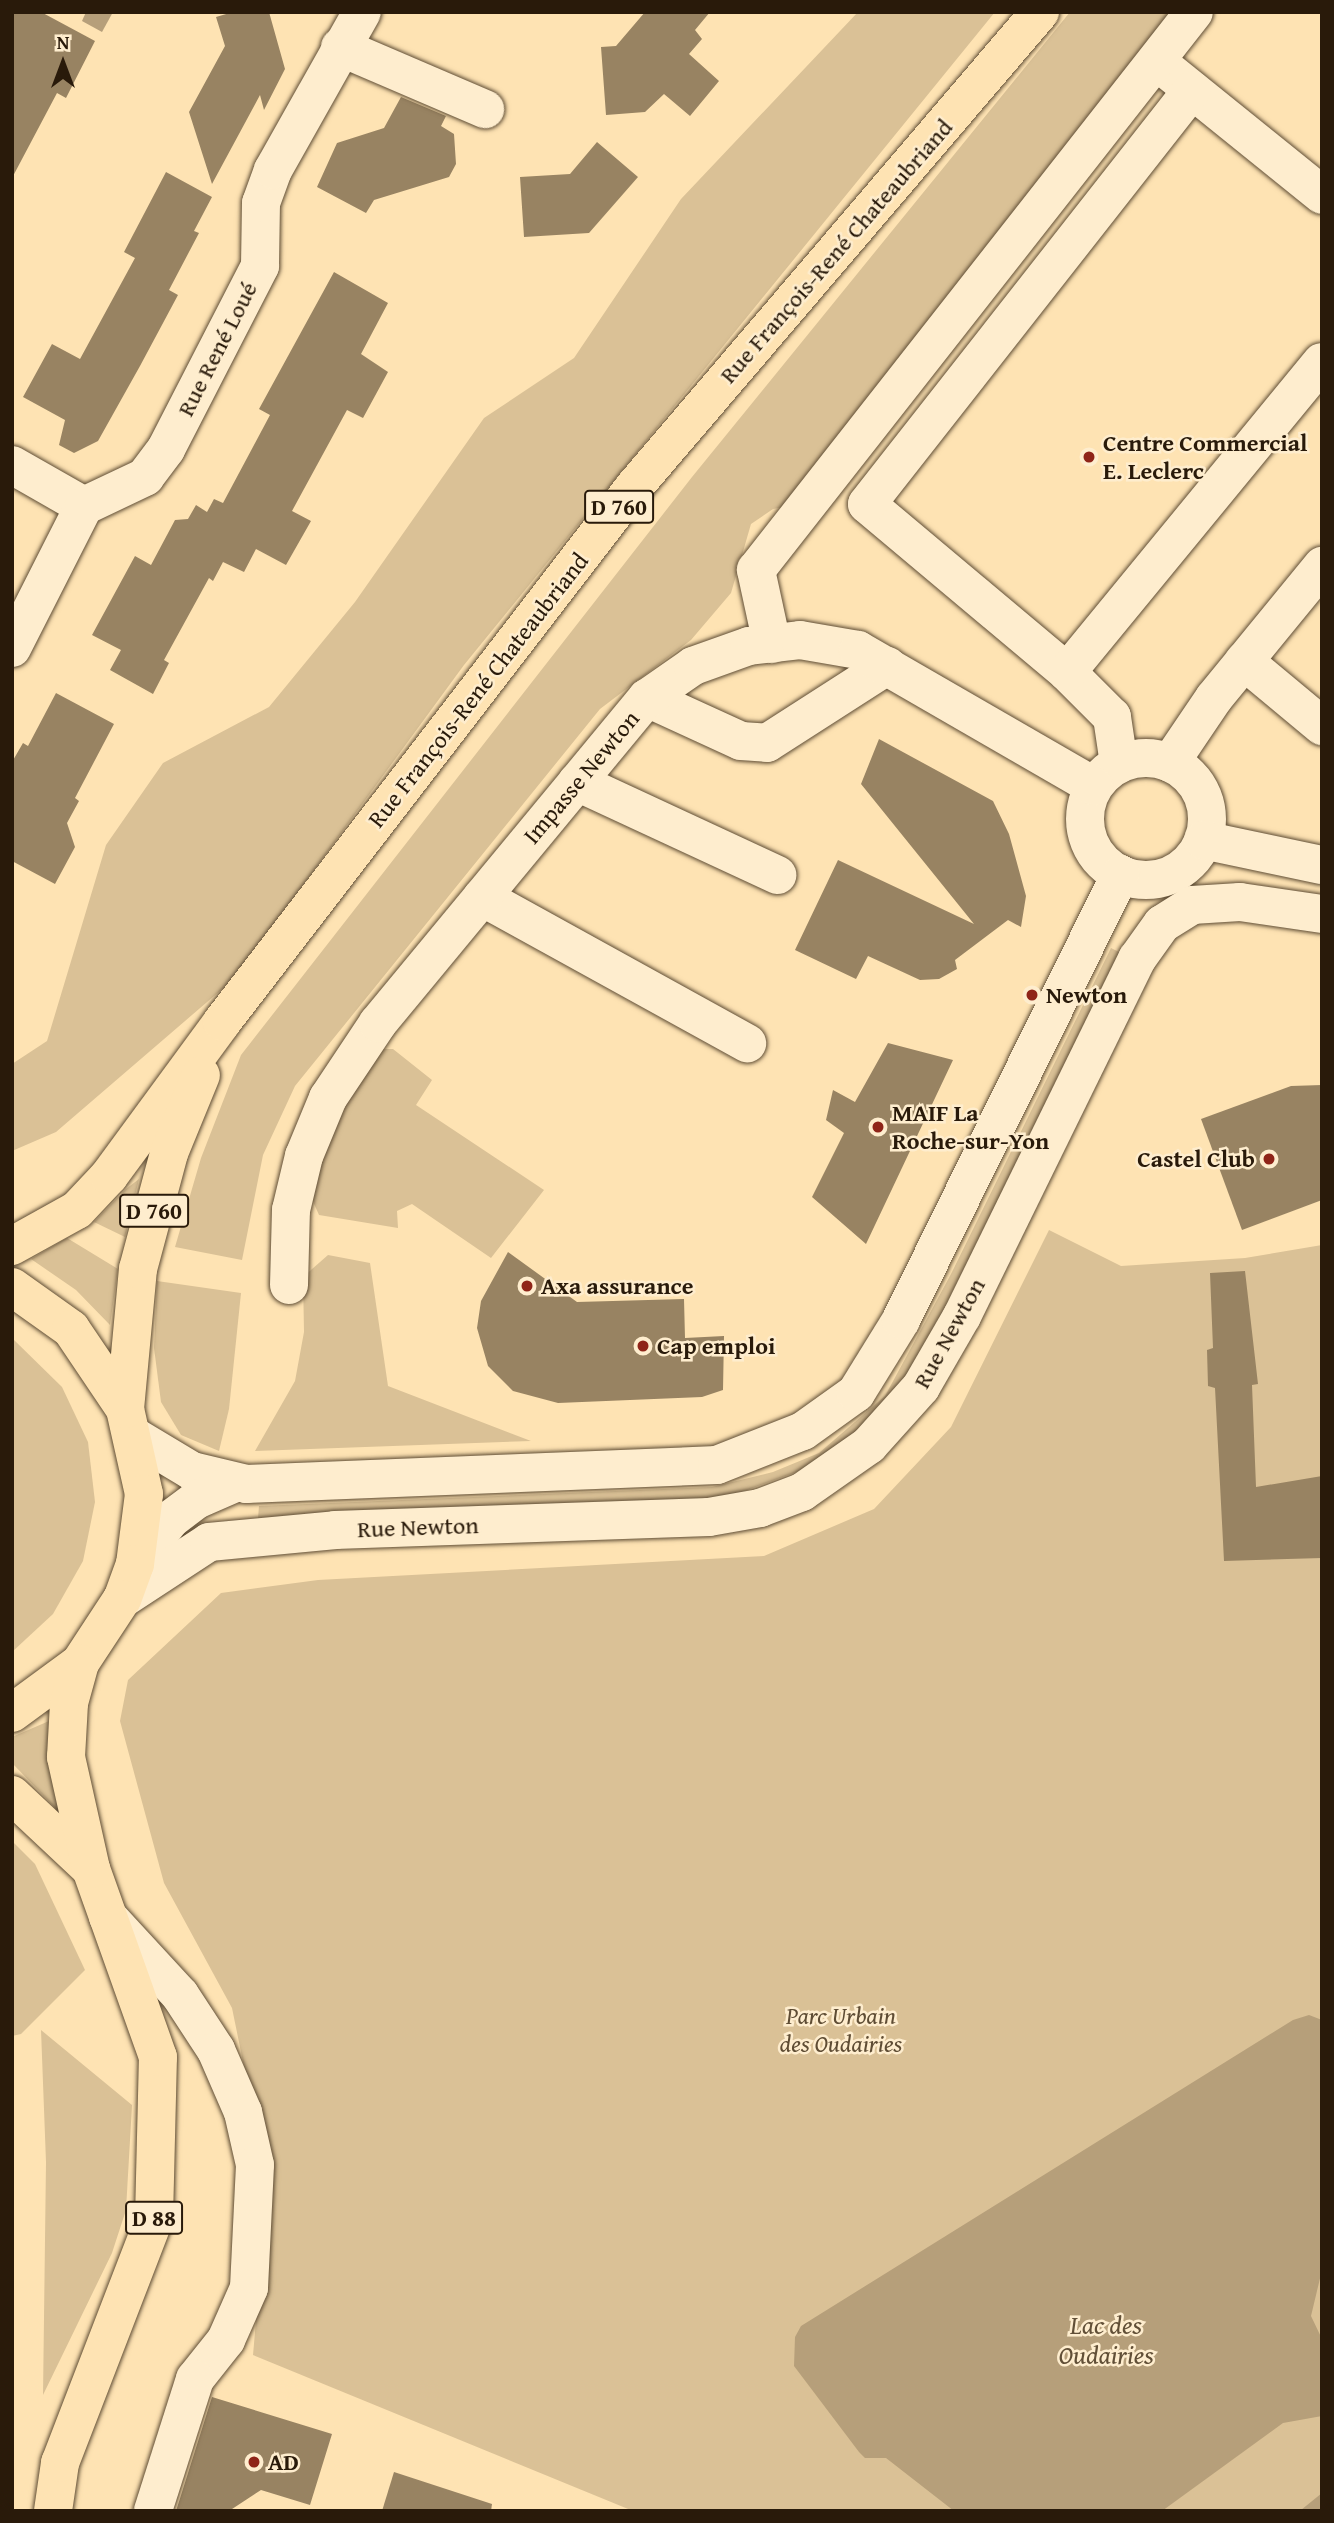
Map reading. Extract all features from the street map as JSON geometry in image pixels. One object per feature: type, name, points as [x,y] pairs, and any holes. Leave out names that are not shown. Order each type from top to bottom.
[{"type":"main road","name":"Rue François-René Chateaubriand","points":[[12,1246],[77,1210],[109,1176],[222,1022],[634,487],[1040,12]]},
{"type":"main road","name":"Rue François-René Chateaubriand","points":[[128,1422],[138,1269],[169,1153],[222,1022]]},
{"type":"main road","points":[[12,1287],[71,1329],[128,1422],[144,1494],[129,1581],[80,1663],[12,1713]]},
{"type":"main road","name":"D 88","points":[[53,2511],[60,2463],[154,2219],[158,2057],[91,1869],[66,1757],[69,1703],[80,1663]]},
{"type":"main road","name":"D 88","points":[[12,1795],[91,1869]]},
{"type":"street","name":"Rue René Loué","points":[[84,506],[145,477],[166,449],[260,266],[261,203],[273,170],[362,12]]},
{"type":"street","points":[[772,643],[756,570],[1194,12]]},
{"type":"street","points":[[340,47],[485,109]]},
{"type":"street","points":[[1155,61],[1322,195]]},
{"type":"street","points":[[1192,89],[867,504],[1067,672],[1112,716],[1107,775],[1085,825],[1103,862],[1120,874],[1153,879],[1194,853],[1322,865]]},
{"type":"street","points":[[1067,672],[1322,362]]},
{"type":"street","points":[[12,465],[84,506],[12,648]]},
{"type":"street","points":[[1170,763],[1244,661],[1322,566]]},
{"type":"street","name":"Impasse Newton","points":[[289,1285],[291,1210],[304,1156],[328,1098],[378,1023],[647,698],[693,666],[748,646],[800,640],[858,650],[1107,775]]},
{"type":"street","points":[[1244,661],[1322,726]]},
{"type":"street","points":[[647,698],[741,741],[767,743],[887,666]]},
{"type":"street","points":[[1107,775],[1153,758],[1170,763],[1186,773],[1201,795],[1207,822],[1194,853],[1192,905]]},
{"type":"street","points":[[577,782],[777,875]]},
{"type":"street","name":"Rue Newton","points":[[128,1422],[192,1471],[233,1484],[717,1465],[803,1431],[856,1393],[901,1320],[1120,874]]},
{"type":"street","points":[[482,897],[747,1044]]},
{"type":"street","name":"Rue Newton","points":[[129,1581],[209,1542],[335,1530],[709,1517],[760,1508],[802,1492],[869,1445],[922,1387],[962,1316],[1137,959],[1162,923],[1192,905],[1240,902],[1322,915]]},
{"type":"street","name":"Rue Newton","points":[[129,1581],[171,1519],[196,1500],[233,1484]]},
{"type":"street","points":[[108,1917],[180,1995],[216,2050],[243,2112],[255,2165],[249,2288],[226,2340],[195,2379],[153,2511]]},
{"type":"green space","points":[[858,12],[995,12],[464,665],[235,978],[56,1132],[12,1151],[12,1064],[47,1041],[106,845],[163,763],[269,707],[355,602],[484,418],[574,358],[681,199]]},
{"type":"green space","points":[[1070,12],[1208,12],[820,501],[773,509],[751,524],[731,593],[691,640],[600,709],[295,1086],[263,1155],[242,1260],[175,1247],[201,1158],[241,1055],[692,477]]},
{"type":"green space","points":[[1111,948],[1123,954],[902,1392],[829,1460],[720,1500],[258,1518],[259,1506],[712,1487],[773,1472],[819,1453],[885,1396],[951,1274]]},
{"type":"green space","points":[[377,1049],[393,1049],[432,1080],[416,1105],[544,1190],[491,1258],[412,1204],[397,1211],[398,1228],[319,1215],[311,1197],[326,1140]]},
{"type":"green space","points":[[139,1179],[125,1237],[94,1222],[126,1189]]},
{"type":"green space","name":"Parc Urbain des Oudairies","points":[[1049,1230],[1121,1266],[1245,1258],[1322,1245],[1322,2511],[633,2511],[253,2355],[268,2184],[232,2008],[164,1883],[120,1721],[128,1680],[221,1593],[318,1580],[764,1556],[874,1509],[951,1427]]},
{"type":"green space","points":[[67,1238],[118,1269],[110,1325],[76,1290],[31,1259]]},
{"type":"green space","points":[[328,1255],[370,1263],[388,1386],[531,1441],[255,1451],[295,1381],[304,1332],[303,1277]]},
{"type":"green space","points":[[157,1281],[241,1293],[229,1409],[219,1451],[181,1435],[161,1402],[154,1348]]},
{"type":"green space","points":[[12,1338],[62,1387],[88,1442],[95,1502],[83,1561],[53,1614],[12,1652]]},
{"type":"green space","points":[[49,1721],[64,1817],[12,1763],[12,1737]]},
{"type":"green space","points":[[12,1841],[35,1864],[85,1970],[21,2034],[12,2036]]},
{"type":"green space","points":[[41,2030],[132,2105],[126,2210],[112,2253],[43,2395],[46,2162]]},
{"type":"water","points":[[86,12],[113,12],[102,32],[82,21]]},
{"type":"water","name":"Lac des Oudairies","points":[[1309,2015],[1322,2020],[1322,2270],[1311,2316],[1322,2339],[1322,2416],[1283,2423],[1162,2511],[954,2511],[886,2458],[865,2458],[859,2452],[794,2366],[795,2337],[801,2326],[1293,2020]]},
{"type":"water","points":[[1322,2493],[1322,2511],[1300,2511],[1301,2510]]},
{"type":"building","points":[[12,12],[41,12],[95,41],[66,98],[57,93],[12,178]]},
{"type":"building","points":[[233,12],[269,12],[285,69],[264,110],[260,95],[212,184],[189,112],[225,46],[216,17]]},
{"type":"building","points":[[645,12],[710,12],[695,30],[702,39],[689,54],[719,81],[690,116],[664,94],[645,112],[606,115],[601,47],[616,46]]},
{"type":"building","points":[[401,97],[446,116],[441,126],[454,134],[456,164],[449,177],[374,200],[366,213],[317,187],[337,143],[384,128]]},
{"type":"building","points":[[597,142],[638,177],[589,233],[524,237],[520,177],[570,174]]},
{"type":"building","points":[[166,172],[212,197],[194,231],[199,233],[169,290],[178,295],[140,366],[98,441],[74,453],[59,445],[65,420],[23,397],[52,344],[80,359],[135,258],[124,252]]},
{"type":"building","points":[[334,272],[388,303],[361,354],[388,372],[363,418],[347,410],[292,511],[311,521],[286,565],[256,549],[244,572],[223,562],[213,581],[209,578],[164,660],[169,663],[153,694],[110,670],[121,650],[92,635],[135,556],[151,565],[175,520],[188,519],[196,505],[207,512],[214,499],[223,503],[270,415],[259,409]]},
{"type":"building","points":[[56,693],[114,724],[75,798],[79,801],[67,823],[75,847],[55,884],[12,861],[12,762],[23,743],[28,746]]},
{"type":"building","points":[[879,739],[993,801],[1009,834],[1026,896],[1021,927],[1008,920],[955,960],[957,969],[939,979],[920,980],[868,956],[856,979],[795,950],[838,860],[974,924],[861,784]]},
{"type":"building","name":"MAIF La Roche-sur-Yon","points":[[888,1043],[953,1060],[866,1244],[812,1197],[844,1133],[826,1120],[833,1090],[855,1102]]},
{"type":"building","name":"Castel Club","points":[[1322,1085],[1322,1200],[1242,1230],[1201,1119],[1291,1086]]},
{"type":"building","points":[[508,1252],[577,1302],[684,1299],[685,1338],[724,1336],[723,1390],[702,1397],[558,1403],[513,1391],[488,1366],[477,1328],[481,1301]]},
{"type":"building","points":[[1245,1271],[1258,1384],[1252,1385],[1256,1487],[1322,1476],[1322,1558],[1224,1561],[1215,1388],[1208,1386],[1207,1350],[1213,1348],[1210,1273]]},
{"type":"building","name":"AD","points":[[212,2397],[332,2434],[310,2505],[261,2490],[229,2511],[176,2511]]},
{"type":"building","points":[[394,2472],[492,2504],[491,2511],[382,2511]]},
{"type":"place","name":"Centre Commercial E. Leclerc","points":[[1089,457]]},
{"type":"place","name":"Newton","points":[[1032,995]]},
{"type":"place","name":"MAIF La Roche-sur-Yon","points":[[878,1127]]},
{"type":"place","name":"Castel Club","points":[[1269,1159]]},
{"type":"place","name":"Axa assurance","points":[[527,1286]]},
{"type":"place","name":"Cap emploi","points":[[643,1346]]},
{"type":"place","name":"AD","points":[[254,2462]]}]
